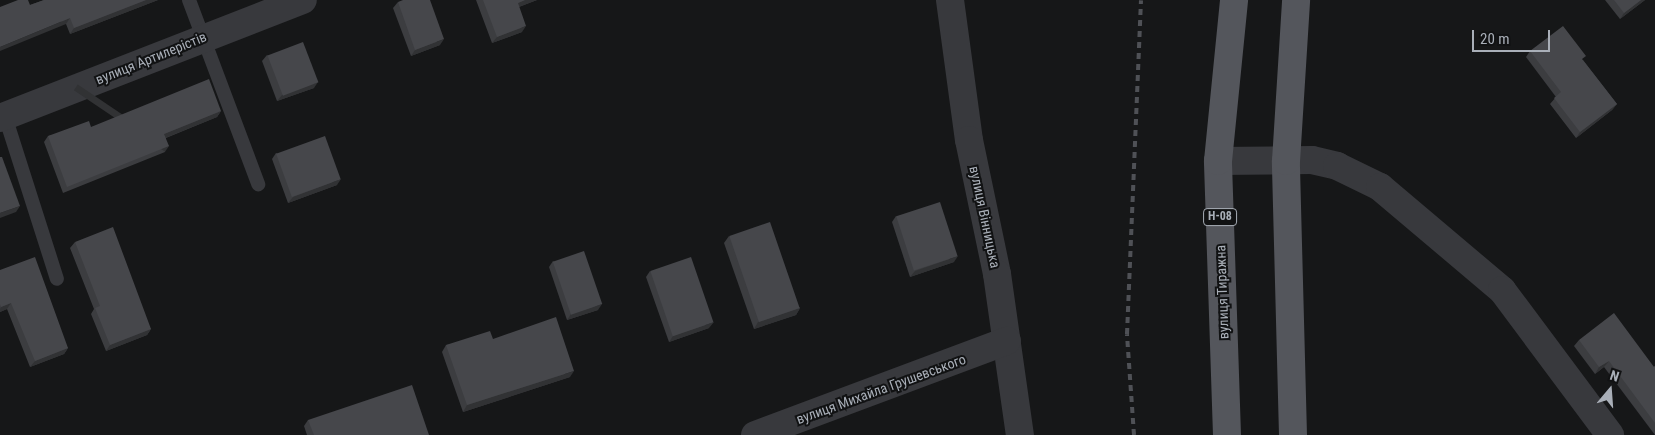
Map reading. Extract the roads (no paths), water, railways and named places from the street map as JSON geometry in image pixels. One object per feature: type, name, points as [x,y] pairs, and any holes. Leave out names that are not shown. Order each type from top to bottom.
[{"type":"main road","name":"вулиця Тиражна","points":[[1227,435],[1218,162],[1234,0]]},
{"type":"main road","points":[[1293,435],[1286,161],[1296,0]]},
{"type":"street","name":"вулиця Артилерістів","points":[[2,113],[303,0]]},
{"type":"street","name":"вулиця Вінницька","points":[[950,0],[969,140],[1007,341],[1020,435]]},
{"type":"street","points":[[1218,162],[1312,160],[1350,171],[1380,187],[1502,290],[1610,435]]},
{"type":"street","name":"вулиця Михайла Грушевського","points":[[754,435],[1007,341]]},
{"type":"lane","points":[[189,0],[258,184]]},
{"type":"lane","points":[[2,113],[58,280]]},
{"type":"railway","points":[[1134,435],[1127,334],[1141,0]]}]
